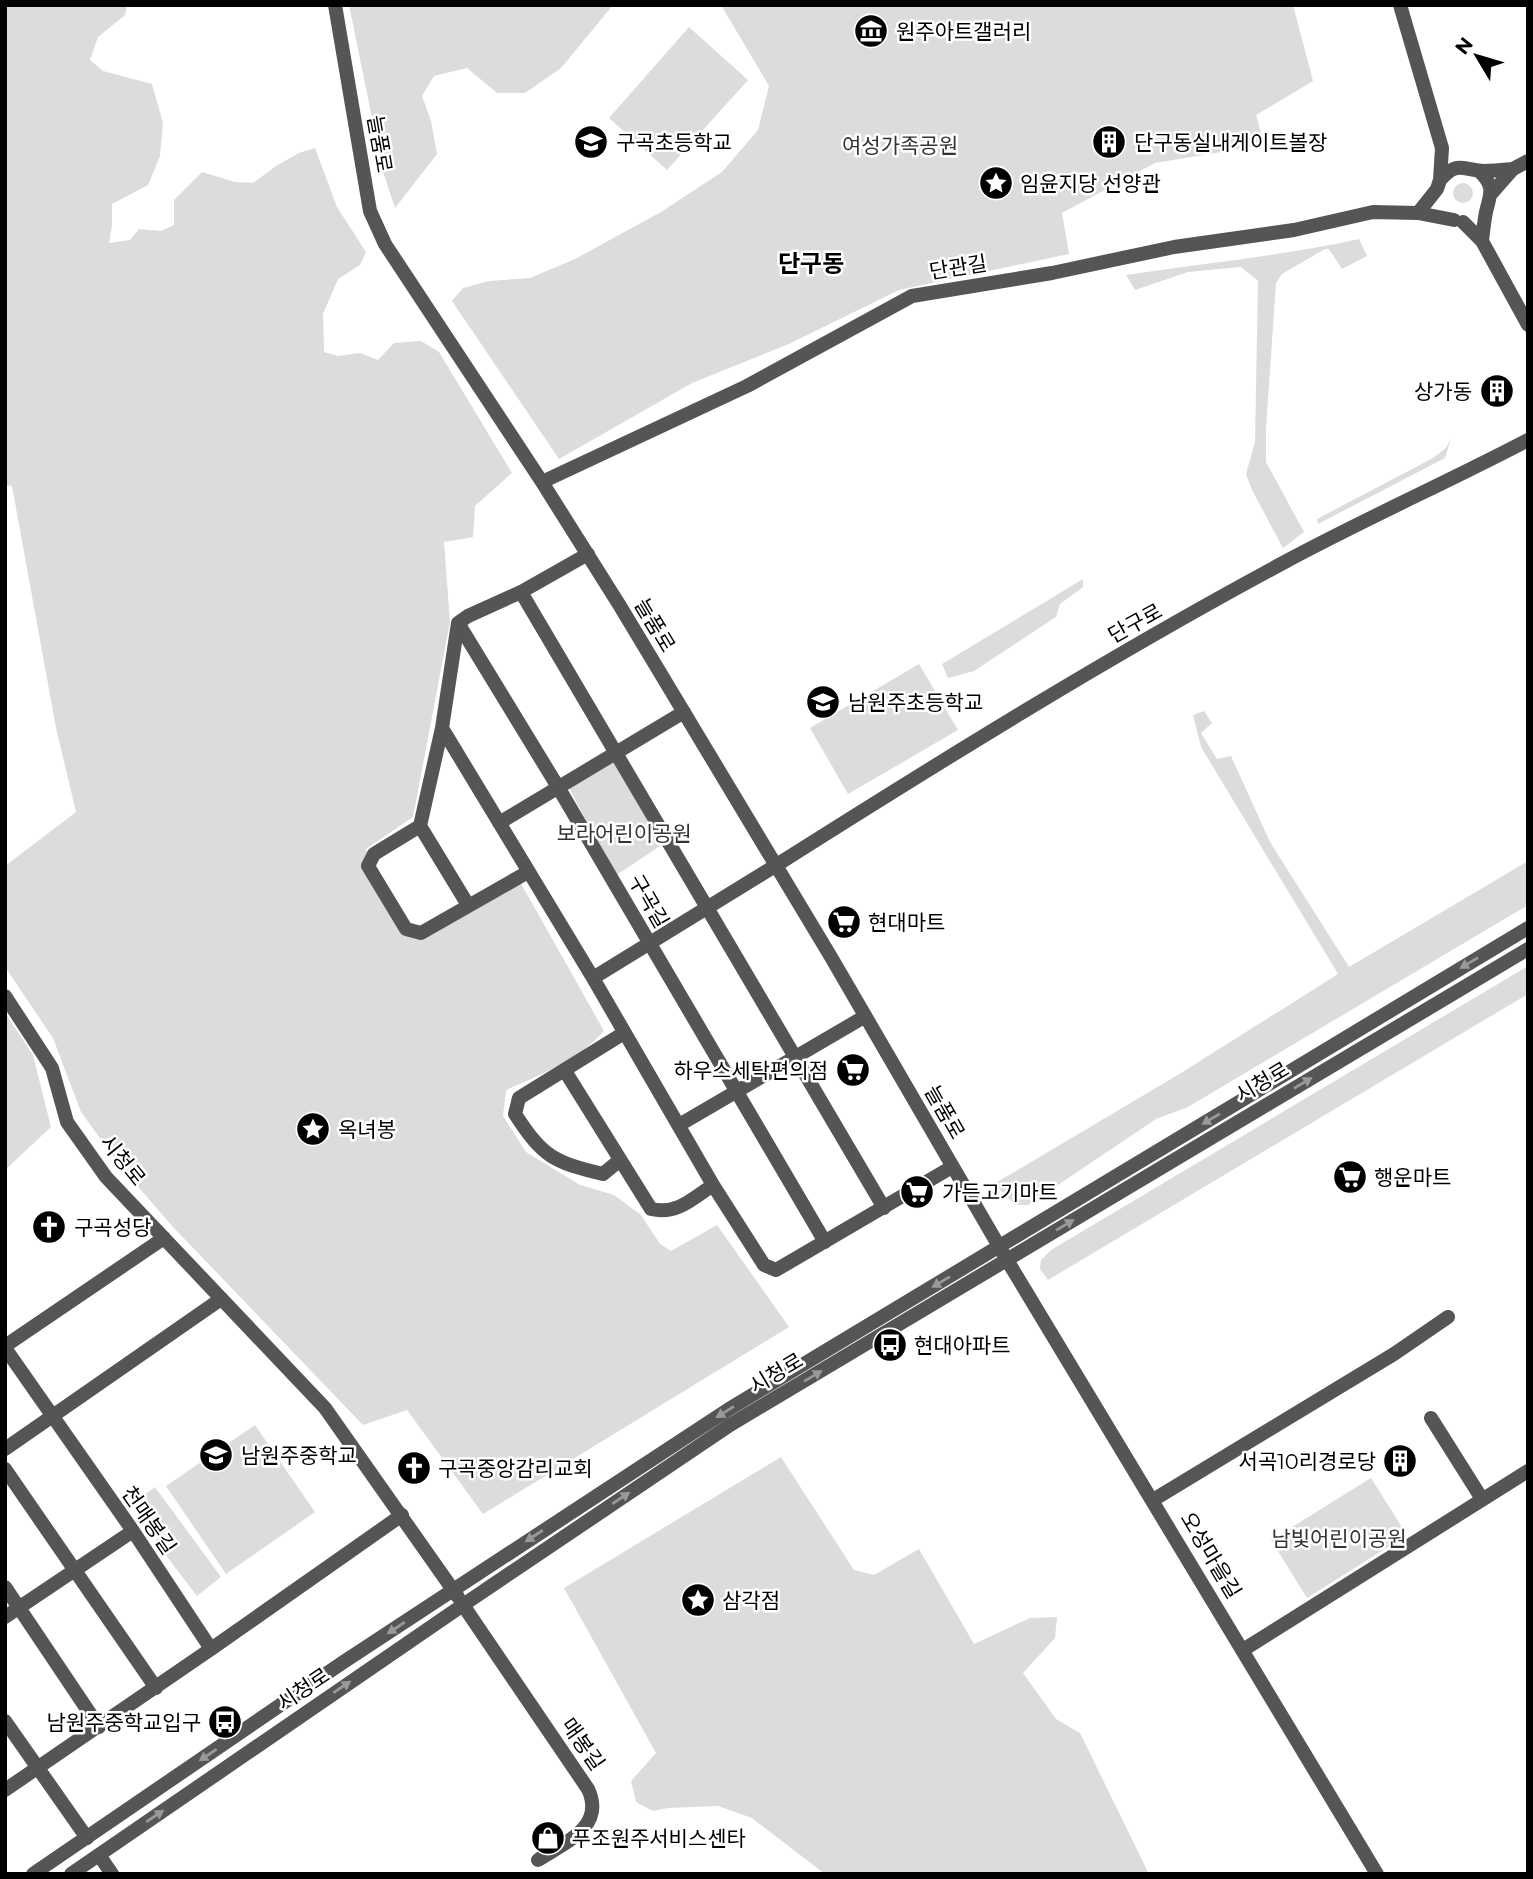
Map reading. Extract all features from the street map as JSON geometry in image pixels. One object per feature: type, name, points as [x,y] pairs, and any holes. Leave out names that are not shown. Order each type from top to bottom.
[{"type":"street","name":"늘품로","points":[[335,5],[370,211],[385,244],[588,554],[1003,1254]]},
{"type":"street","points":[[1400,5],[1442,148],[1440,208],[1482,241],[1528,325]]},
{"type":"street","points":[[1442,148],[1462,167]]},
{"type":"street","points":[[1482,241],[1486,210],[1492,194],[1513,169],[1528,161]]},
{"type":"street","points":[[1418,213],[1454,169],[1513,169]]},
{"type":"street","points":[[1479,171],[1486,177],[1492,194]]},
{"type":"street","points":[[1459,221],[1475,219],[1486,210]]},
{"type":"street","name":"단관길","points":[[542,482],[747,386],[912,296],[1052,273],[1174,247],[1294,230],[1373,212],[1418,213],[1459,221]]},
{"type":"street","name":"단구로","points":[[593,978],[985,733],[1133,647],[1282,564],[1528,440]]},
{"type":"street","points":[[468,905],[420,826],[442,728],[458,623],[521,592],[588,554]]},
{"type":"street","points":[[521,592],[884,1208]]},
{"type":"street","name":"구곡길","points":[[458,623],[558,787],[825,1242]]},
{"type":"street","points":[[499,823],[684,712]]},
{"type":"street","points":[[442,728],[593,978],[713,1185],[764,1265],[776,1270],[953,1167]]},
{"type":"street","points":[[420,826],[374,853],[368,866],[406,929],[421,933],[528,872]]},
{"type":"street","name":"시청로","points":[[71,1874],[730,1425],[1528,928]]},
{"type":"street","name":"시청로","points":[[33,1874],[453,1590],[729,1409],[1003,1254],[1528,949]]},
{"type":"street","name":"시청로","points":[[5,996],[52,1068],[67,1122],[106,1177],[325,1408],[453,1590]]},
{"type":"street","points":[[679,1125],[864,1017]]},
{"type":"street","points":[[620,1160],[603,1174],[581,1169],[547,1155],[533,1143],[515,1114],[519,1098],[624,1033]]},
{"type":"street","points":[[565,1071],[651,1209],[673,1211],[713,1185]]},
{"type":"street","points":[[5,1347],[163,1238]]},
{"type":"street","name":"오성마을길","points":[[1003,1254],[1377,1874]]},
{"type":"street","points":[[5,1449],[221,1299]]},
{"type":"street","points":[[1153,1500],[1394,1354],[1448,1317]]},
{"type":"street","name":"천매봉길","points":[[5,1347],[211,1649]]},
{"type":"street","points":[[1431,1418],[1482,1499]]},
{"type":"street","points":[[5,1469],[156,1688]]},
{"type":"street","points":[[1243,1650],[1528,1471]]},
{"type":"street","points":[[5,1790],[156,1688],[402,1515]]},
{"type":"street","points":[[5,1617],[133,1531]]},
{"type":"street","points":[[5,1587],[99,1727]]},
{"type":"street","name":"매봉길","points":[[453,1590],[589,1789],[592,1798],[592,1814],[586,1828],[538,1860]]},
{"type":"street","points":[[5,1721],[112,1874]]},
{"type":"green space","points":[[5,5],[127,5],[125,15],[98,37],[90,60],[103,71],[152,84],[163,123],[160,156],[148,185],[112,204],[109,243],[130,240],[139,229],[161,231],[174,225],[174,200],[202,172],[235,182],[253,183],[299,153],[315,148],[337,207],[366,252],[360,265],[338,279],[323,314],[324,352],[338,356],[360,353],[378,360],[394,343],[421,341],[439,352],[512,473],[475,506],[473,537],[444,542],[450,622],[413,817],[366,849],[381,895],[401,929],[425,936],[519,880],[604,1031],[571,1058],[506,1090],[503,1116],[526,1152],[580,1185],[614,1195],[641,1215],[660,1244],[671,1251],[717,1225],[789,1327],[483,1514],[407,1410],[363,1425],[173,1227],[121,1167],[81,1112],[53,1038],[5,967],[5,866],[76,812],[56,728],[12,486],[5,485]]},
{"type":"green space","points":[[349,5],[613,5],[561,68],[525,93],[497,93],[467,68],[434,76],[422,96],[431,121],[437,154],[395,208],[383,172]]},
{"type":"green space","name":"여성가족공원","points":[[721,5],[1293,5],[1313,81],[1256,115],[1262,136],[1257,146],[1155,163],[1062,213],[1069,254],[899,290],[789,344],[692,383],[559,459],[452,301],[463,288],[489,281],[530,278],[575,259],[661,212],[722,172],[758,130],[769,86]]},
{"type":"green space","points":[[689,27],[748,80],[667,170],[609,118]]},
{"type":"green space","points":[[1459,183],[1467,183],[1473,193],[1467,203],[1459,203],[1453,197],[1453,189]]},
{"type":"green space","points":[[1359,239],[1367,256],[1342,269],[1329,249],[1325,249],[1282,274],[1276,283],[1266,462],[1304,532],[1283,548],[1246,474],[1255,442],[1258,281],[1241,267],[1188,272],[1135,290],[1126,275],[1272,255]]},
{"type":"green space","points":[[1451,438],[1445,458],[1318,524],[1317,519],[1433,458],[1446,448]]},
{"type":"green space","points":[[1083,579],[1083,587],[1060,604],[1056,617],[974,671],[948,678],[942,664]]},
{"type":"green space","points":[[919,664],[958,730],[848,794],[810,728]]},
{"type":"green space","points":[[1204,711],[1212,723],[1201,733],[1217,759],[1231,756],[1270,842],[1349,967],[1528,861],[1528,905],[1188,1107],[1156,1119],[1028,1205],[1015,1205],[994,1184],[1181,1073],[1338,974],[1201,747],[1193,715]]},
{"type":"green space","name":"보라어린이공원","points":[[614,761],[663,844],[615,876],[569,788]]},
{"type":"green space","points":[[1528,966],[1528,994],[1048,1280],[1040,1269],[1041,1260],[1051,1250]]},
{"type":"green space","points":[[5,1013],[33,1055],[51,1127],[5,1170]]},
{"type":"green space","points":[[255,1425],[315,1512],[226,1574],[166,1486]]},
{"type":"green space","points":[[781,1457],[854,1570],[874,1575],[919,1549],[974,1644],[1030,1618],[1057,1617],[1055,1638],[1023,1673],[1056,1719],[1080,1733],[1149,1874],[825,1874],[752,1818],[718,1806],[653,1811],[636,1802],[631,1781],[656,1753],[564,1588]]},
{"type":"green space","name":"남빛어린이공원","points":[[1371,1478],[1407,1535],[1307,1598],[1271,1540]]},
{"type":"green space","points":[[155,1487],[221,1577],[197,1596],[155,1541],[179,1522],[158,1537],[133,1503]]},
{"type":"place","name":"원주아트갤러리","points":[[871,31]]},
{"type":"place","name":"구곡초등학교","points":[[591,142]]},
{"type":"place","name":"단구동실내게이트볼장","points":[[1109,142]]},
{"type":"place","name":"임윤지당 선양관","points":[[996,183]]},
{"type":"place","name":"상가동","points":[[1497,391]]},
{"type":"place","name":"남원주초등학교","points":[[823,702]]},
{"type":"place","name":"현대마트","points":[[844,922]]},
{"type":"place","name":"하우스세탁편의점","points":[[853,1070]]},
{"type":"place","name":"옥녀봉","points":[[313,1129]]},
{"type":"place","name":"행운마트","points":[[1350,1177]]},
{"type":"place","name":"가든고기마트","points":[[917,1192]]},
{"type":"place","name":"구곡성당","points":[[49,1227]]},
{"type":"place","name":"현대아파트","points":[[890,1345]]},
{"type":"place","name":"남원주중학교","points":[[216,1455]]},
{"type":"place","name":"서곡10리경로당","points":[[1400,1461]]},
{"type":"place","name":"구곡중앙감리교회","points":[[414,1468]]},
{"type":"place","name":"삼각점","points":[[698,1600]]},
{"type":"place","name":"남원주중학교입구","points":[[225,1722]]},
{"type":"place","name":"푸조원주서비스센타","points":[[548,1838]]},
{"type":"district","name":"단구동","points":[[811,263]]}]
